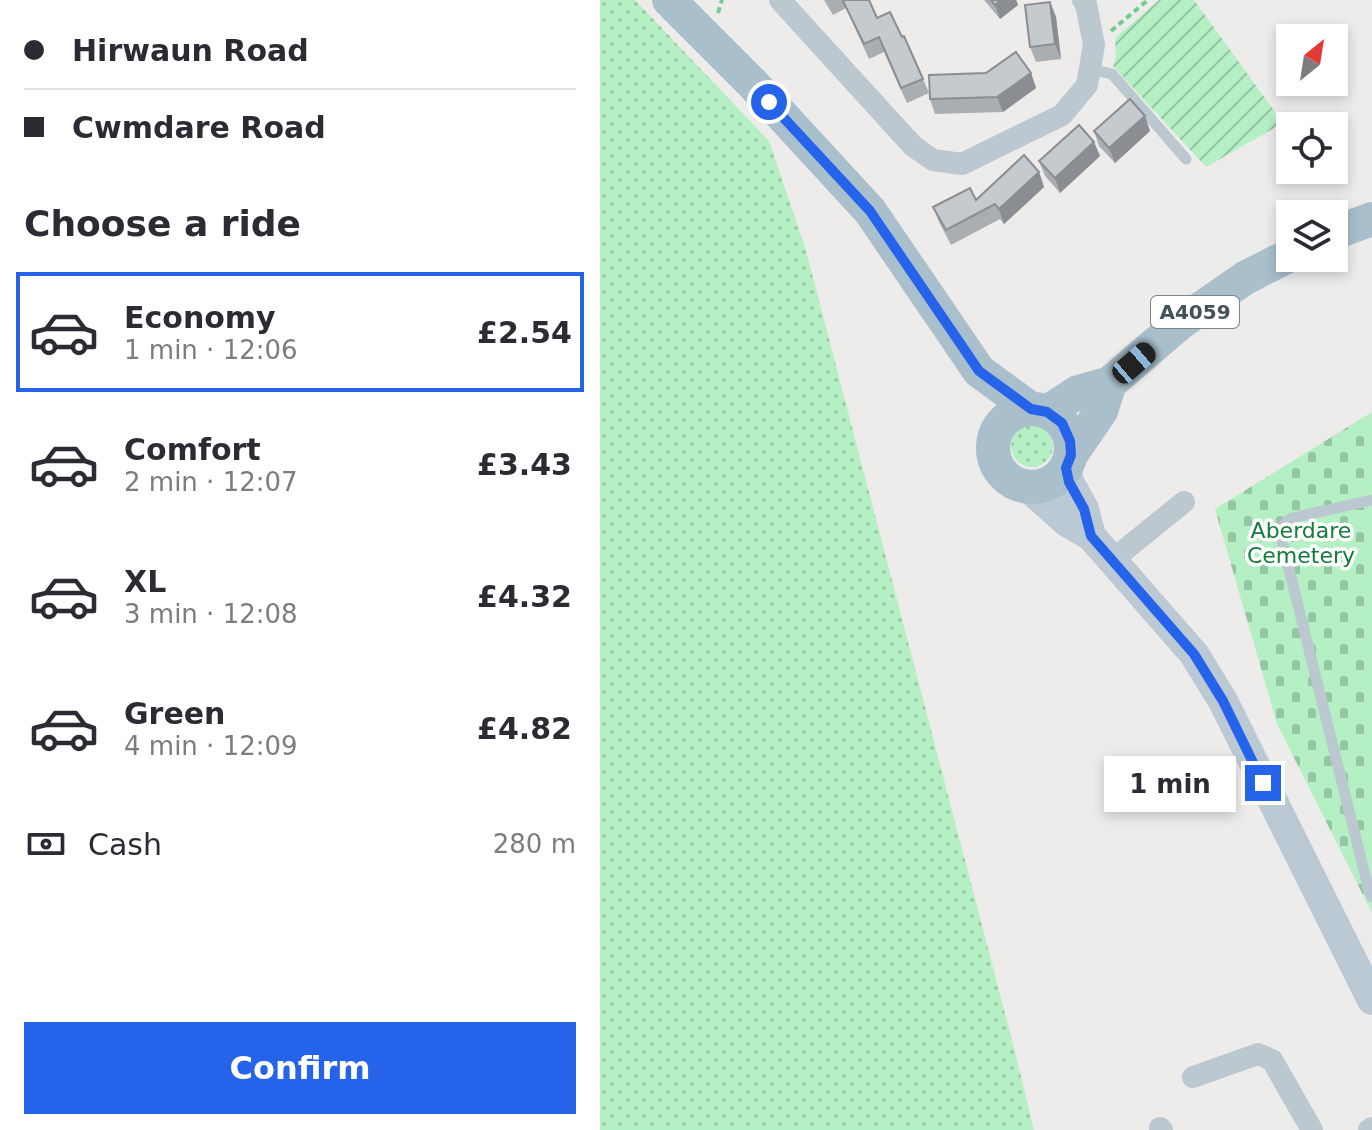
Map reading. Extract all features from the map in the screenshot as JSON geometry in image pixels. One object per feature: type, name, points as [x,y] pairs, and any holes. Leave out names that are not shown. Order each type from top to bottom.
[{"type":"main road","points":[[669,0],[753,84],[870,211],[979,371],[995,433]]},
{"type":"main road","points":[[1348,228],[1372,219]]},
{"type":"main road","name":"A4059","points":[[1039,410],[1078,392],[1110,383],[1180,323],[1245,278],[1276,262]]},
{"type":"main road","points":[[979,371],[1062,423],[1070,441],[1069,482],[1084,509],[1091,536]]},
{"type":"main road","name":"A4059","points":[[1068,462],[1101,411],[1110,383]]},
{"type":"main road","points":[[1039,410],[1020,411],[1007,417],[995,433],[992,446],[999,470],[1006,478],[1029,488],[1067,522],[1091,536],[1194,654],[1223,701],[1372,1000]]},
{"type":"main road","points":[[1029,488],[1049,484],[1068,462]]},
{"type":"street","points":[[780,0],[913,146],[933,160],[962,164],[1062,115],[1087,85],[1094,45],[1083,0]]},
{"type":"street","points":[[1111,561],[1184,502]]},
{"type":"street","points":[[1193,1077],[1258,1054],[1272,1060],[1312,1130]]},
{"type":"lane","points":[[1090,69],[1112,74],[1186,159]]},
{"type":"lane","points":[[1372,500],[1292,518],[1280,533],[1372,897]]},
{"type":"path","points":[[1094,45],[1148,0]]},
{"type":"green space","points":[[600,0],[635,0],[769,141],[805,247],[1034,1130],[600,1130]]},
{"type":"green space","points":[[1159,0],[1194,0],[1276,113],[1276,127],[1206,167],[1113,66],[1116,58],[1115,38]]},
{"type":"green space","name":"Aberdare Cemetery","points":[[1372,412],[1372,913],[1277,724],[1215,509]]},
{"type":"green space","points":[[1032,425],[1047,431],[1053,446],[1047,461],[1032,467],[1017,461],[1011,446],[1017,431]]},
{"type":"building","points":[[845,0],[869,0],[877,18],[890,12],[923,79],[901,88],[879,37],[864,44]]},
{"type":"building","points":[[1050,2],[1055,44],[1030,47],[1025,5]]},
{"type":"building","points":[[1016,52],[1031,73],[997,97],[930,99],[929,75],[986,73]]},
{"type":"building","points":[[1130,99],[1145,116],[1109,148],[1094,131]]},
{"type":"building","points":[[1079,125],[1094,142],[1055,178],[1039,161]]},
{"type":"building","points":[[1024,155],[1039,172],[999,209],[995,204],[946,230],[933,207],[970,188],[976,200]]},
{"type":"route","points":[[769,102],[870,211],[979,371],[1031,409],[1047,412],[1062,423],[1070,441],[1071,455],[1066,468],[1069,482],[1084,509],[1091,536],[1194,654],[1223,701],[1263,783]]}]
